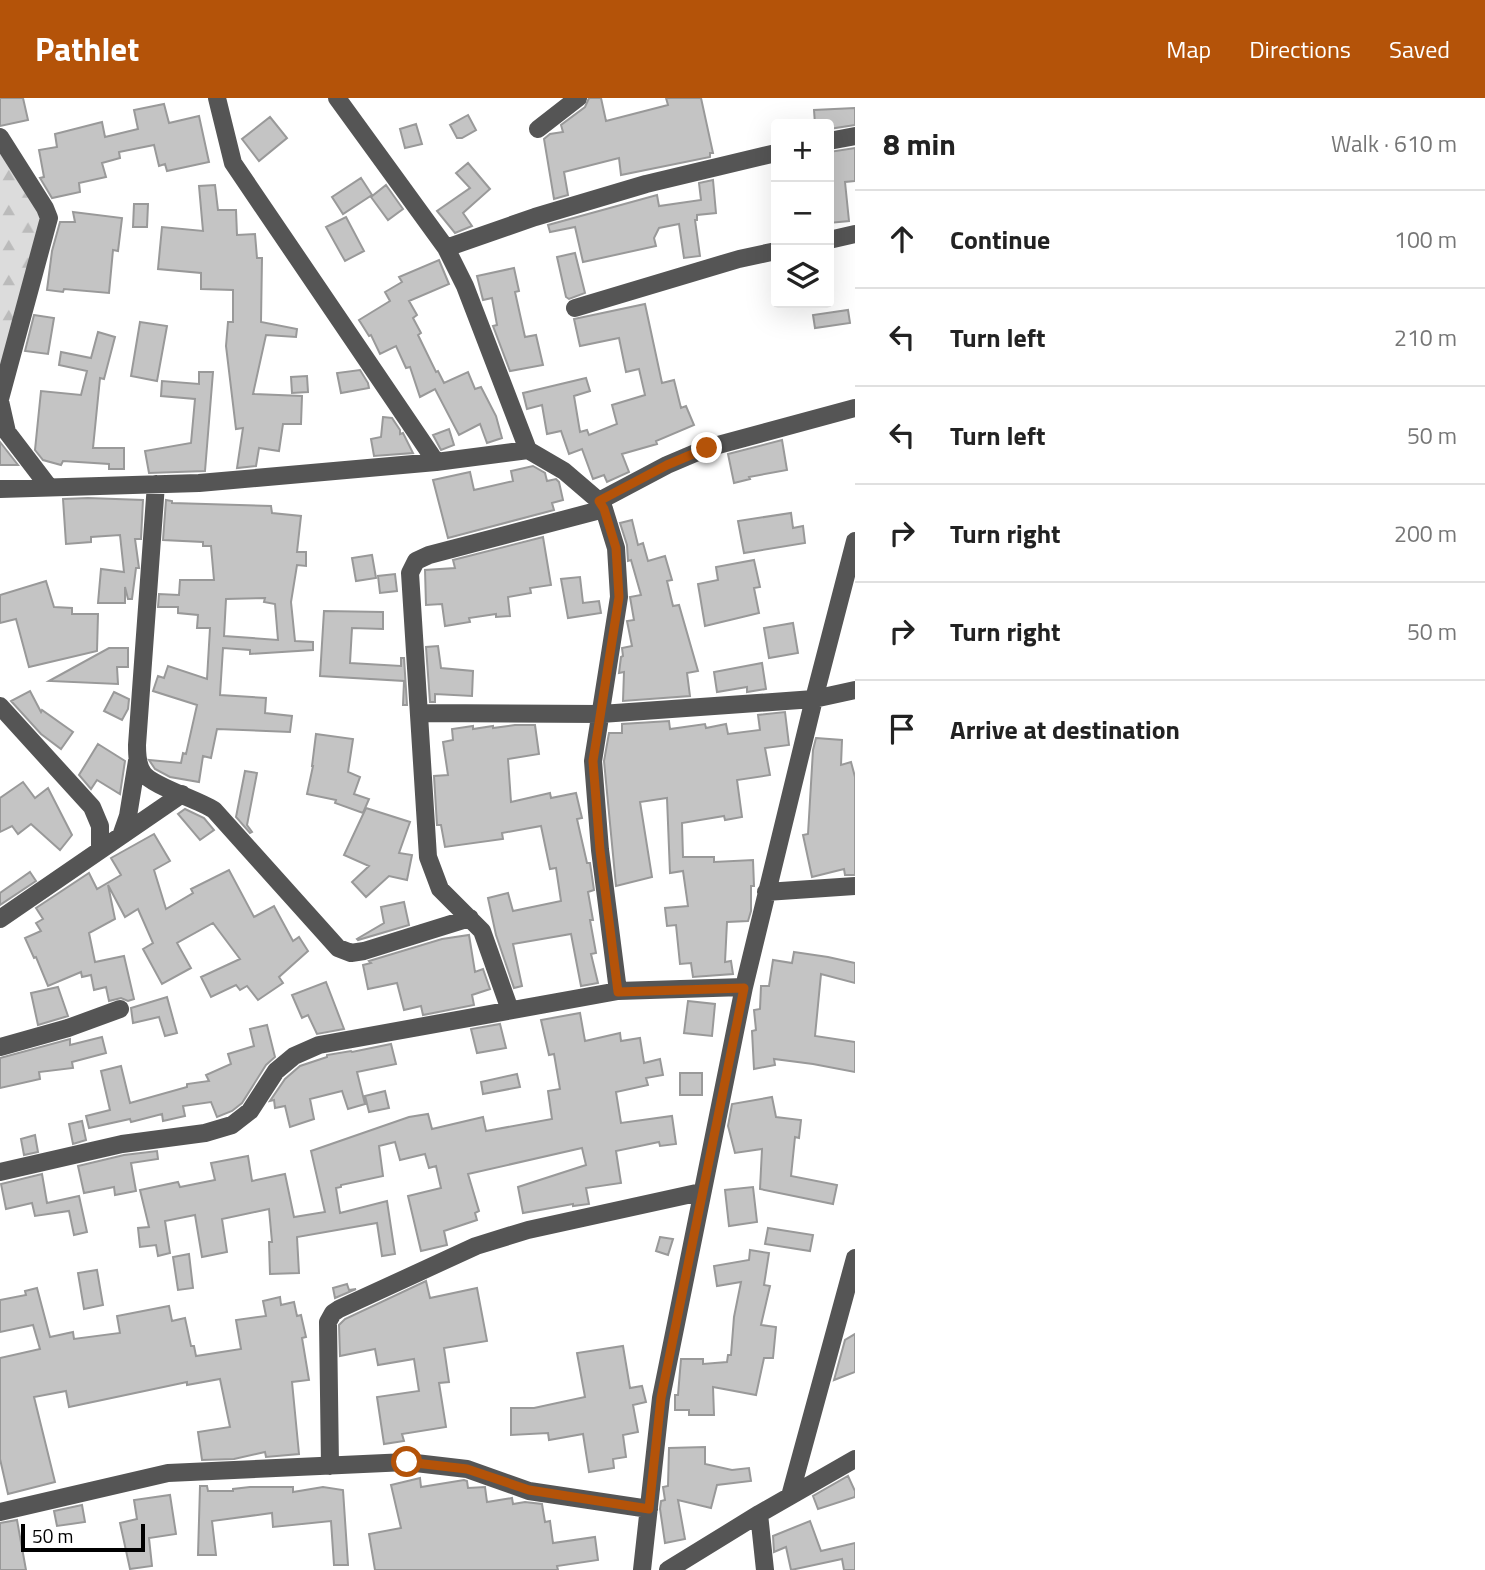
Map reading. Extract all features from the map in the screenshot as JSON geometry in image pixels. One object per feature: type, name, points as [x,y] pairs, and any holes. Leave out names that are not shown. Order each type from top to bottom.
[{"type":"street","points":[[217,98],[233,163],[436,462]]},
{"type":"street","points":[[337,98],[446,248],[465,286],[528,450]]},
{"type":"street","points":[[538,129],[578,98]]},
{"type":"street","points":[[834,141],[855,136]]},
{"type":"street","points":[[0,137],[49,218],[0,400],[7,432],[49,487]]},
{"type":"street","points":[[446,248],[535,217],[646,184],[771,154]]},
{"type":"street","points":[[834,239],[855,234]]},
{"type":"street","points":[[575,308],[771,252]]},
{"type":"street","points":[[510,1010],[482,931],[440,889],[428,858],[410,573],[416,561],[601,505],[667,465],[707,448],[855,408]]},
{"type":"street","points":[[0,489],[199,483],[436,462],[528,450],[564,471],[601,505],[616,548],[619,597],[593,761],[600,850],[618,992]]},
{"type":"street","points":[[121,836],[128,816],[138,760],[156,484]]},
{"type":"street","points":[[642,1570],[661,1398],[701,1192],[766,892],[855,541]]},
{"type":"street","points":[[419,713],[601,714],[814,699],[855,690]]},
{"type":"street","points":[[0,706],[92,807],[100,826],[100,850]]},
{"type":"street","points":[[138,760],[143,773],[153,781],[214,810],[338,948],[351,953],[364,951],[470,918]]},
{"type":"street","points":[[0,919],[183,794]]},
{"type":"street","points":[[92,807],[146,819]]},
{"type":"street","points":[[766,892],[855,886]]},
{"type":"street","points":[[0,1172],[122,1144],[205,1133],[232,1125],[250,1111],[276,1071],[294,1056],[319,1045],[618,992],[744,988]]},
{"type":"street","points":[[0,1047],[68,1028],[120,1009]]},
{"type":"street","points":[[330,1466],[328,1322],[332,1313],[476,1246],[528,1230],[701,1192]]},
{"type":"street","points":[[790,1496],[855,1263]]},
{"type":"street","points":[[668,1570],[855,1459]]},
{"type":"street","points":[[0,1512],[168,1473],[407,1462],[467,1469],[529,1490],[649,1509]]},
{"type":"street","points":[[759,1514],[765,1570]]},
{"type":"green space","points":[[0,146],[46,213],[0,420]]},
{"type":"building","points":[[0,98],[23,98],[28,120],[0,126]]},
{"type":"building","points":[[589,98],[601,98],[606,121],[668,105],[666,98],[701,98],[713,153],[710,153],[710,157],[621,175],[619,158],[564,172],[568,195],[554,199],[544,139],[550,134],[563,132],[561,125],[585,107]]},
{"type":"building","points":[[164,104],[169,123],[199,116],[209,162],[167,171],[165,164],[159,166],[154,145],[119,152],[120,158],[102,163],[106,177],[79,183],[80,192],[52,198],[40,178],[44,177],[39,150],[57,147],[55,134],[102,122],[105,137],[138,129],[134,110]]},
{"type":"building","points":[[855,108],[855,125],[834,128],[834,119],[815,119],[814,110]]},
{"type":"building","points":[[468,115],[476,130],[457,138],[450,125]]},
{"type":"building","points":[[270,117],[287,138],[259,161],[242,139]]},
{"type":"building","points":[[416,124],[422,144],[405,148],[400,129]]},
{"type":"building","points":[[855,148],[855,181],[845,182],[849,221],[834,222],[834,151]]},
{"type":"building","points":[[468,163],[490,189],[463,213],[472,226],[455,233],[437,211],[470,188],[456,173]]},
{"type":"building","points":[[361,178],[372,195],[343,214],[332,197]]},
{"type":"building","points":[[713,180],[716,213],[697,215],[695,220],[700,256],[684,258],[679,224],[659,228],[654,238],[656,246],[583,262],[575,227],[550,232],[548,225],[657,195],[659,206],[701,200],[699,183]]},
{"type":"building","points":[[215,185],[218,210],[236,210],[237,235],[255,234],[257,258],[262,258],[261,322],[297,329],[296,337],[266,335],[253,394],[302,396],[301,424],[283,424],[279,451],[259,448],[256,466],[237,468],[243,428],[236,429],[226,346],[228,322],[233,322],[233,290],[201,289],[201,273],[158,269],[162,227],[203,231],[199,186]]},
{"type":"building","points":[[386,185],[403,209],[388,220],[371,197]]},
{"type":"building","points":[[134,204],[148,204],[147,227],[133,227]]},
{"type":"building","points":[[73,212],[122,218],[118,251],[113,250],[109,293],[47,290],[52,251],[60,222],[75,222]]},
{"type":"building","points":[[346,217],[364,251],[345,261],[326,227]]},
{"type":"building","points":[[575,253],[585,293],[569,299],[566,297],[557,257]]},
{"type":"building","points":[[439,260],[449,284],[409,301],[417,315],[413,318],[421,333],[418,335],[444,383],[468,372],[475,389],[481,387],[496,416],[502,438],[487,443],[480,424],[459,435],[435,389],[420,397],[410,367],[406,368],[396,346],[380,354],[371,335],[369,336],[359,320],[390,301],[385,292],[402,282],[399,277]]},
{"type":"building","points":[[514,268],[519,291],[515,292],[525,337],[536,335],[543,365],[510,371],[493,326],[497,325],[492,298],[483,300],[477,276]]},
{"type":"building","points":[[645,304],[662,383],[674,380],[681,408],[686,406],[694,425],[656,441],[657,444],[622,454],[629,472],[607,482],[604,475],[593,479],[582,449],[569,454],[561,431],[547,434],[542,405],[527,409],[523,393],[586,378],[590,391],[574,396],[580,432],[587,430],[589,435],[617,424],[612,405],[645,395],[639,369],[626,372],[619,338],[580,346],[574,319]]},
{"type":"building","points":[[848,310],[850,323],[815,328],[813,315]]},
{"type":"building","points":[[34,315],[54,318],[48,354],[25,351]]},
{"type":"building","points":[[140,322],[167,326],[157,381],[131,376]]},
{"type":"building","points":[[98,332],[115,337],[104,379],[100,378],[93,448],[124,448],[124,469],[109,469],[109,464],[63,461],[61,465],[43,460],[35,450],[41,391],[81,395],[87,371],[59,365],[61,352],[91,358]]},
{"type":"building","points":[[360,370],[369,388],[341,393],[337,373]]},
{"type":"building","points":[[199,372],[213,372],[205,471],[149,473],[145,451],[191,443],[195,399],[161,396],[162,381],[199,384]]},
{"type":"building","points":[[307,376],[308,392],[292,393],[291,377]]},
{"type":"building","points":[[383,417],[392,418],[413,453],[374,456],[371,439],[381,437]]},
{"type":"building","points":[[449,429],[454,445],[441,450],[433,435]]},
{"type":"building","points":[[782,440],[787,470],[749,477],[750,479],[734,483],[728,454]]},
{"type":"building","points":[[0,442],[18,465],[0,465]]},
{"type":"building","points":[[533,466],[545,473],[547,481],[556,479],[559,482],[563,500],[552,503],[554,510],[448,538],[433,480],[470,472],[474,490],[513,481],[511,471]]},
{"type":"building","points":[[63,499],[143,500],[141,539],[135,539],[139,568],[136,568],[132,599],[128,599],[125,587],[125,603],[98,603],[101,569],[124,572],[120,535],[91,537],[91,542],[66,544]]},
{"type":"building","points":[[166,500],[172,503],[271,506],[272,513],[301,516],[297,552],[306,552],[306,566],[297,565],[291,602],[295,641],[313,642],[313,650],[250,654],[250,650],[223,648],[220,695],[266,698],[265,713],[292,716],[290,732],[217,729],[211,758],[203,756],[199,782],[170,777],[155,769],[149,760],[181,763],[183,753],[186,754],[197,705],[153,691],[158,676],[164,678],[168,666],[207,679],[210,628],[197,628],[198,615],[178,613],[178,607],[158,607],[159,594],[179,595],[180,580],[214,580],[211,546],[203,546],[203,542],[163,540]],"holes":[[[265,598],[264,602],[275,604],[278,640],[224,636],[226,599]]]},
{"type":"building","points":[[791,513],[793,528],[803,526],[805,543],[744,553],[738,521]]},
{"type":"building","points":[[632,520],[638,545],[643,543],[648,561],[665,556],[672,580],[667,581],[673,606],[679,605],[698,671],[687,673],[690,696],[623,701],[624,672],[619,673],[622,648],[632,646],[627,621],[634,620],[630,597],[641,595],[631,560],[628,561],[627,545],[620,523]]},
{"type":"building","points":[[543,537],[551,585],[530,588],[531,593],[508,597],[510,616],[496,617],[496,614],[469,618],[470,622],[445,626],[442,604],[426,605],[425,570],[455,568],[453,560]]},
{"type":"building","points":[[372,555],[376,578],[356,581],[352,558]]},
{"type":"building","points":[[754,560],[760,587],[754,588],[759,613],[705,626],[698,584],[718,580],[716,567]]},
{"type":"building","points":[[395,574],[397,591],[380,593],[378,576]]},
{"type":"building","points":[[580,577],[583,603],[599,601],[601,613],[568,618],[561,579]]},
{"type":"building","points":[[46,581],[54,607],[72,608],[72,614],[98,614],[97,651],[29,667],[16,619],[0,623],[0,595]]},
{"type":"building","points":[[324,611],[383,612],[383,629],[352,628],[350,663],[401,666],[401,658],[404,658],[407,705],[403,705],[404,681],[320,676]]},
{"type":"building","points":[[793,623],[798,653],[769,658],[764,628]]},
{"type":"building","points":[[438,646],[441,668],[473,671],[472,696],[435,694],[435,702],[430,702],[426,647]]},
{"type":"building","points":[[109,648],[128,648],[128,667],[117,667],[118,684],[49,681]]},
{"type":"building","points":[[762,663],[766,689],[747,692],[747,687],[717,692],[714,672]]},
{"type":"building","points":[[30,691],[41,712],[42,710],[73,732],[61,749],[41,734],[11,701]]},
{"type":"building","points":[[114,692],[129,699],[128,709],[122,720],[104,711]]},
{"type":"building","points":[[785,712],[789,745],[765,748],[770,775],[737,780],[742,817],[725,820],[724,816],[682,823],[683,857],[714,857],[714,862],[753,860],[754,886],[751,886],[751,911],[748,921],[727,922],[725,962],[731,961],[733,974],[693,977],[691,963],[680,964],[676,925],[667,926],[665,908],[688,906],[683,871],[670,873],[667,798],[640,802],[652,877],[616,886],[604,761],[609,733],[622,733],[622,724],[669,721],[670,729],[705,724],[706,728],[726,724],[728,734],[760,730],[758,715]]},
{"type":"building","points":[[535,725],[539,754],[508,759],[511,802],[550,793],[551,798],[576,793],[582,818],[577,819],[587,863],[590,863],[594,890],[588,892],[596,953],[591,954],[598,983],[581,986],[571,934],[513,944],[522,986],[514,988],[496,935],[488,898],[508,893],[513,911],[561,901],[556,868],[550,869],[541,826],[502,833],[503,839],[445,847],[441,825],[437,825],[434,776],[448,775],[443,742],[453,740],[452,729]]},
{"type":"building","points":[[316,734],[353,739],[348,772],[360,777],[354,794],[369,799],[363,813],[335,803],[336,800],[307,794]]},
{"type":"building","points":[[816,738],[842,740],[841,765],[851,762],[855,777],[855,875],[845,875],[844,869],[812,877],[803,835],[808,834]]},
{"type":"building","points":[[98,744],[125,761],[120,794],[97,780],[91,789],[79,775]]},
{"type":"building","points":[[245,771],[257,773],[247,825],[252,832],[250,833],[236,817]]},
{"type":"building","points":[[23,782],[35,798],[48,788],[72,835],[60,850],[31,824],[18,834],[12,826],[0,832],[0,798]]},
{"type":"building","points":[[366,808],[410,822],[399,853],[412,855],[407,880],[389,876],[366,897],[352,882],[369,866],[344,855]]},
{"type":"building","points":[[185,809],[204,818],[214,830],[200,840],[178,814]]},
{"type":"building","points":[[154,834],[170,861],[154,870],[166,909],[193,893],[191,889],[229,870],[254,917],[274,906],[293,941],[299,937],[308,951],[279,977],[283,983],[258,1000],[247,986],[240,990],[236,985],[211,997],[201,977],[240,959],[213,923],[177,943],[191,968],[162,984],[143,949],[153,943],[138,909],[125,917],[108,885],[115,919],[89,933],[95,962],[124,956],[134,999],[109,1001],[106,987],[94,990],[91,975],[82,977],[81,972],[48,986],[25,938],[41,931],[36,923],[43,919],[36,908],[89,873],[97,889],[121,875],[111,858]]},
{"type":"building","points":[[30,872],[36,881],[0,905],[0,893]]},
{"type":"building","points":[[404,902],[409,925],[357,939],[384,923],[381,907]]},
{"type":"building","points":[[469,935],[475,972],[483,969],[490,989],[472,995],[474,1005],[423,1015],[421,1006],[404,1010],[397,983],[368,989],[363,965],[371,963],[369,961],[442,939]]},
{"type":"building","points":[[794,952],[855,963],[855,983],[821,974],[815,1036],[855,1042],[855,1072],[774,1059],[775,1065],[754,1069],[752,1031],[756,1030],[754,1010],[760,1009],[761,986],[769,986],[773,960],[792,963]]},
{"type":"building","points":[[326,982],[344,1029],[317,1034],[308,1015],[302,1018],[292,995]]},
{"type":"building","points":[[58,987],[68,1016],[38,1025],[31,993]]},
{"type":"building","points":[[167,997],[177,1033],[165,1036],[159,1017],[133,1023],[131,1008]]},
{"type":"building","points":[[688,1001],[715,1004],[712,1036],[684,1033]]},
{"type":"building","points":[[580,1013],[585,1041],[620,1033],[621,1041],[640,1038],[644,1063],[660,1059],[663,1075],[646,1078],[648,1085],[616,1092],[621,1123],[672,1116],[676,1144],[660,1146],[659,1142],[616,1151],[621,1183],[586,1188],[589,1204],[573,1204],[523,1213],[518,1187],[586,1165],[582,1148],[468,1174],[479,1211],[475,1213],[477,1220],[444,1231],[447,1245],[421,1251],[408,1196],[441,1188],[436,1166],[429,1168],[425,1154],[400,1160],[395,1142],[379,1146],[383,1176],[336,1188],[340,1213],[387,1201],[395,1254],[382,1256],[377,1223],[297,1237],[299,1273],[270,1274],[269,1242],[272,1242],[269,1209],[222,1219],[227,1252],[202,1257],[195,1215],[165,1221],[170,1253],[158,1256],[156,1245],[140,1247],[138,1228],[149,1227],[140,1190],[178,1182],[180,1187],[215,1180],[211,1163],[248,1156],[252,1181],[285,1174],[294,1217],[325,1212],[311,1151],[409,1117],[428,1114],[432,1129],[483,1117],[486,1131],[552,1119],[548,1091],[560,1089],[554,1054],[549,1055],[541,1020]]},
{"type":"building","points":[[500,1024],[506,1048],[477,1053],[471,1029]]},
{"type":"building","points":[[267,1025],[275,1057],[266,1065],[242,1103],[232,1111],[217,1117],[211,1102],[183,1106],[185,1116],[163,1121],[162,1114],[89,1128],[86,1116],[110,1110],[101,1071],[121,1066],[130,1103],[187,1087],[187,1084],[209,1081],[206,1075],[231,1064],[228,1054],[254,1046],[250,1029]]},
{"type":"building","points":[[102,1037],[106,1053],[72,1062],[73,1068],[39,1072],[40,1079],[0,1088],[0,1058],[70,1039],[70,1045]]},
{"type":"building","points":[[391,1044],[396,1064],[357,1072],[365,1104],[348,1109],[342,1091],[310,1099],[314,1119],[290,1127],[285,1106],[275,1108],[274,1100],[270,1101],[285,1079],[300,1066],[327,1055]]},
{"type":"building","points":[[680,1073],[702,1073],[702,1095],[680,1095]]},
{"type":"building","points":[[517,1074],[520,1087],[483,1094],[481,1082]]},
{"type":"building","points":[[385,1091],[389,1108],[369,1112],[365,1096]]},
{"type":"building","points":[[772,1097],[776,1117],[801,1120],[799,1138],[795,1137],[791,1176],[837,1185],[833,1204],[760,1189],[762,1149],[735,1153],[728,1126],[732,1104]]},
{"type":"building","points":[[82,1121],[86,1140],[73,1144],[69,1124]]},
{"type":"building","points":[[35,1135],[38,1152],[24,1155],[21,1139]]},
{"type":"building","points":[[157,1151],[158,1159],[131,1163],[136,1191],[115,1195],[114,1187],[84,1193],[78,1166],[124,1155]]},
{"type":"building","points":[[42,1174],[47,1203],[79,1196],[87,1232],[74,1235],[69,1211],[35,1216],[32,1203],[6,1209],[1,1184]]},
{"type":"building","points":[[753,1187],[757,1222],[729,1226],[725,1190]]},
{"type":"building","points":[[768,1228],[813,1235],[810,1251],[765,1244]]},
{"type":"building","points":[[660,1237],[673,1239],[668,1255],[656,1251]]},
{"type":"building","points":[[750,1250],[769,1253],[764,1285],[770,1286],[761,1325],[776,1327],[773,1358],[764,1358],[756,1395],[713,1387],[714,1415],[689,1415],[689,1410],[675,1410],[681,1359],[703,1359],[703,1364],[727,1362],[728,1355],[731,1355],[734,1317],[741,1282],[717,1286],[714,1266],[749,1260]]},
{"type":"building","points":[[189,1254],[193,1288],[178,1290],[173,1257]]},
{"type":"building","points":[[97,1270],[103,1305],[84,1309],[78,1273]]},
{"type":"building","points":[[426,1281],[430,1298],[477,1288],[487,1341],[444,1348],[449,1382],[439,1383],[446,1427],[402,1434],[404,1441],[384,1444],[377,1397],[419,1391],[414,1359],[378,1365],[375,1349],[340,1356],[339,1325],[345,1319]]},
{"type":"building","points":[[347,1284],[349,1290],[356,1289],[335,1298],[333,1288]]},
{"type":"building","points":[[37,1288],[50,1337],[73,1332],[74,1339],[120,1333],[117,1316],[169,1306],[172,1321],[185,1318],[196,1356],[241,1349],[236,1320],[266,1316],[263,1301],[280,1297],[281,1305],[294,1302],[297,1316],[301,1315],[306,1337],[302,1338],[309,1380],[292,1382],[299,1454],[266,1457],[265,1452],[234,1459],[202,1460],[198,1432],[230,1427],[220,1379],[187,1385],[187,1382],[69,1407],[66,1391],[34,1397],[55,1482],[8,1494],[0,1459],[0,1358],[40,1349],[33,1325],[0,1332],[0,1300],[26,1295],[25,1291]]},
{"type":"building","points":[[855,1334],[855,1372],[834,1380],[845,1340]]},
{"type":"building","points":[[623,1346],[630,1388],[642,1386],[646,1402],[633,1405],[638,1432],[623,1435],[626,1457],[613,1459],[614,1468],[589,1472],[583,1434],[549,1440],[548,1433],[511,1435],[511,1408],[534,1408],[585,1397],[577,1353]]},
{"type":"building","points":[[705,1447],[705,1464],[732,1470],[749,1468],[751,1481],[717,1485],[711,1508],[678,1500],[685,1539],[665,1543],[660,1509],[661,1501],[665,1500],[663,1487],[668,1486],[669,1448]]},
{"type":"building","points":[[848,1476],[855,1497],[818,1509],[813,1496]]},
{"type":"building","points":[[420,1478],[421,1487],[464,1480],[467,1481],[468,1488],[485,1487],[487,1502],[512,1498],[513,1504],[542,1504],[545,1522],[550,1521],[553,1543],[595,1537],[598,1560],[557,1566],[558,1570],[375,1570],[369,1534],[401,1528],[391,1485]]},
{"type":"building","points":[[200,1486],[207,1486],[208,1491],[233,1491],[250,1487],[293,1487],[293,1492],[323,1487],[343,1490],[348,1565],[334,1565],[331,1521],[273,1527],[272,1513],[212,1521],[216,1555],[198,1555]]},
{"type":"building","points":[[170,1495],[176,1534],[149,1538],[152,1566],[130,1569],[120,1523],[137,1519],[134,1500]]},
{"type":"building","points":[[82,1505],[85,1522],[57,1526],[54,1511]]},
{"type":"building","points":[[17,1520],[26,1570],[0,1570],[0,1523]]},
{"type":"building","points":[[810,1521],[821,1551],[855,1543],[855,1570],[844,1570],[842,1559],[791,1570],[786,1547],[774,1552],[773,1536]]},
{"type":"route","points":[[407,1462],[467,1469],[529,1490],[563,1497],[649,1509],[661,1398],[744,988],[618,992],[600,850],[593,761],[619,597],[616,548],[599,501],[667,465],[707,448]]}]
